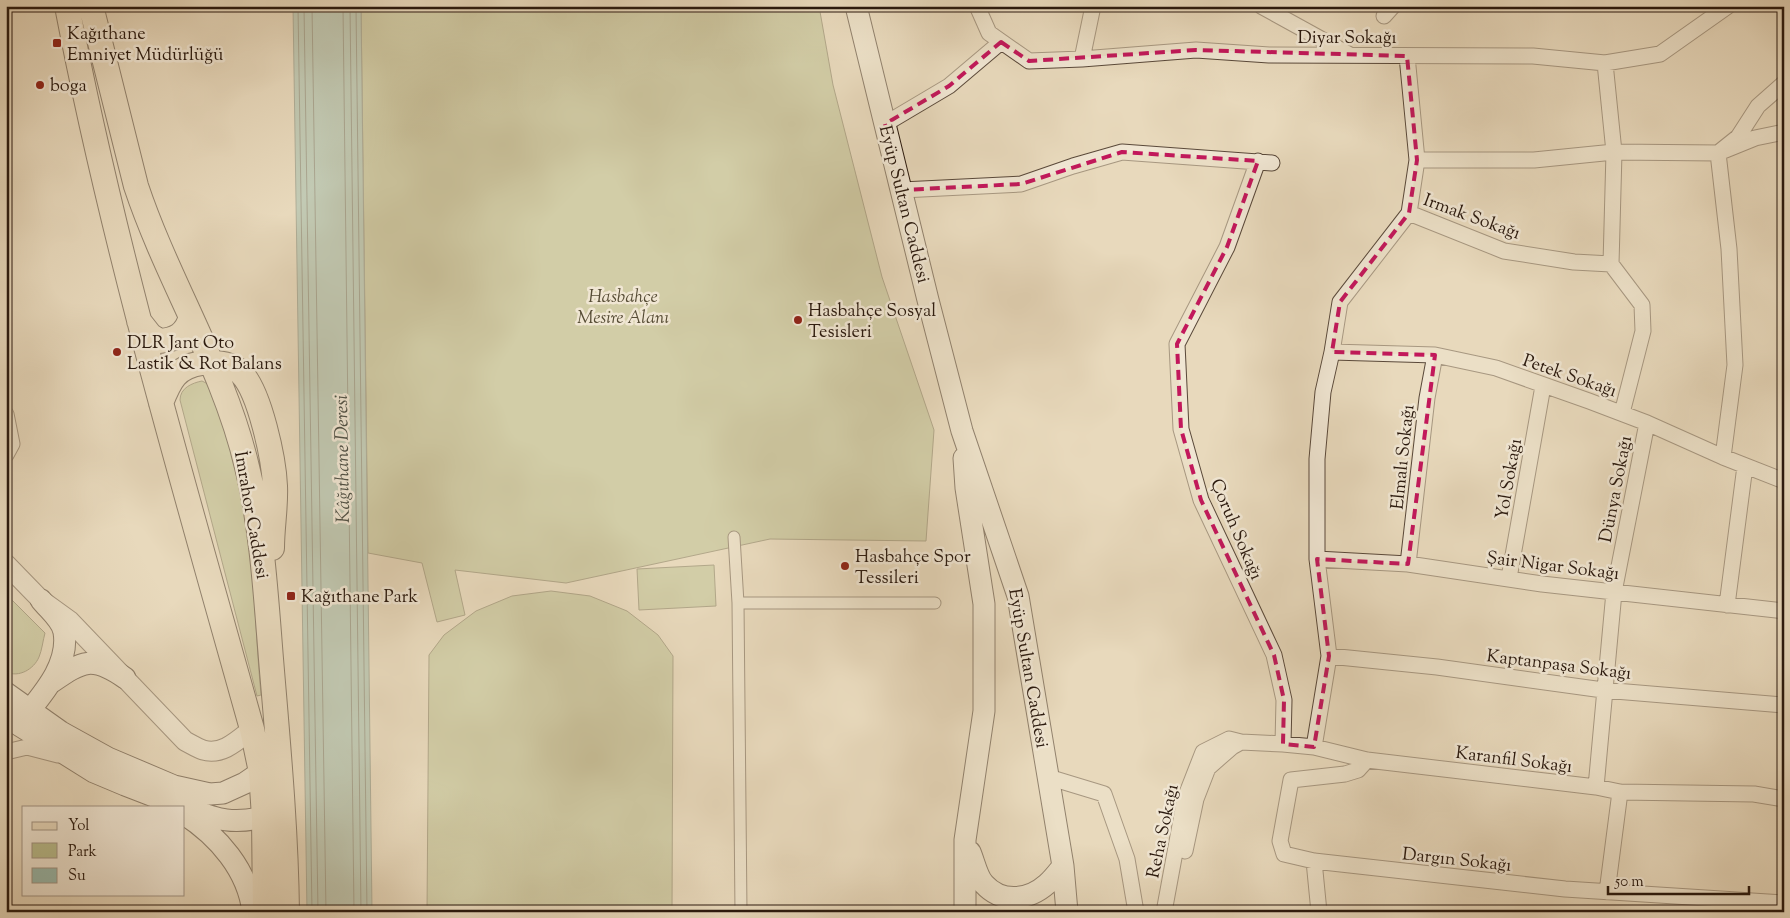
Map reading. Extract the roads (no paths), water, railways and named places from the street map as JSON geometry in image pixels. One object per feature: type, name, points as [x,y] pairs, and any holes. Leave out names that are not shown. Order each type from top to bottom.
[{"type":"main road","points":[[67,6],[82,81],[139,321],[252,729],[261,772],[274,813],[287,912]]},
{"type":"main road","points":[[91,6],[138,192],[163,259],[212,362],[187,366],[179,371],[167,389],[162,403]]},
{"type":"main road","name":"Eyüp Sultan Caddesi","points":[[856,6],[962,431],[1018,596],[1063,866],[1067,912]]},
{"type":"main road","points":[[139,321],[150,335],[159,341],[174,338],[183,333],[188,327],[191,318]]},
{"type":"main road","name":"İmrahor Caddesi","points":[[212,362],[226,365],[241,372],[252,388],[272,458],[275,486],[272,550],[266,602],[274,813]]},
{"type":"main road","name":"Eyüp Sultan Caddesi","points":[[962,431],[966,488],[984,604],[984,711],[965,840],[966,912]]},
{"type":"main road","points":[[6,716],[30,710],[52,682],[61,660],[64,632],[60,623],[41,600]]},
{"type":"main road","points":[[52,682],[85,663],[99,663],[109,667],[125,678]]},
{"type":"main road","points":[[6,693],[61,732],[108,758],[174,786],[210,794],[223,793],[245,783],[261,772]]},
{"type":"main road","points":[[6,716],[94,772],[167,803]]},
{"type":"main road","points":[[185,808],[231,822],[248,821],[274,813]]},
{"type":"main road","points":[[265,912],[274,813]]},
{"type":"main road","points":[[185,815],[219,844],[239,869],[247,886],[253,912]]},
{"type":"main road","points":[[965,840],[983,883],[997,895],[1014,899],[1033,894],[1048,884],[1063,866]]},
{"type":"street","name":"Diyar Sokağı","points":[[977,6],[989,34],[1029,60],[1082,59],[1196,50],[1269,55],[1533,56],[1605,63],[1660,54],[1722,8]]},
{"type":"street","points":[[1082,59],[1093,6]]},
{"type":"street","points":[[1261,6],[1352,56]]},
{"type":"street","points":[[885,124],[949,86],[1001,42]]},
{"type":"street","points":[[1314,747],[1329,656],[1317,559],[1317,459],[1323,392],[1340,302],[1409,213],[1417,160],[1406,56]]},
{"type":"street","points":[[1605,63],[1614,152],[1611,264],[1642,305],[1643,331],[1622,414]]},
{"type":"street","points":[[1718,153],[1738,137],[1758,106],[1784,83]]},
{"type":"street","points":[[1417,160],[1534,160],[1614,152],[1718,153],[1755,138],[1784,132]]},
{"type":"street","name":"Çoruh Sokağı","points":[[902,190],[1021,184],[1122,152],[1265,162],[1227,247],[1177,344],[1180,429],[1201,500],[1274,655],[1284,700],[1283,744]]},
{"type":"street","points":[[1718,153],[1729,249],[1735,366],[1723,457]]},
{"type":"street","name":"Irmak Sokağı","points":[[1409,213],[1504,251],[1574,262],[1611,264]]},
{"type":"street","name":"Petek Sokağı","points":[[1332,352],[1436,355],[1496,368],[1647,423],[1723,457],[1784,481]]},
{"type":"street","name":"Elmalı Sokağı","points":[[1408,564],[1427,398],[1436,355]]},
{"type":"street","name":"Yol Sokağı","points":[[1509,578],[1544,386]]},
{"type":"street","points":[[6,414],[12,444],[6,456]]},
{"type":"street","name":"Dünya Sokağı","points":[[1596,788],[1603,690],[1614,592],[1647,423]]},
{"type":"street","points":[[1727,605],[1745,466]]},
{"type":"street","points":[[734,537],[738,603],[741,912]]},
{"type":"street","name":"Şair Nigar Sokağı","points":[[1317,559],[1408,564],[1542,584],[1784,611]]},
{"type":"street","points":[[6,564],[41,600],[70,621],[185,741],[202,750],[212,752],[222,750],[252,729]]},
{"type":"street","points":[[738,603],[935,603]]},
{"type":"street","name":"Kaptanpaşa Sokağı","points":[[1329,656],[1437,667],[1603,690],[1784,705]]},
{"type":"street","name":"Reha Sokağı","points":[[1164,912],[1185,798],[1203,752],[1229,739],[1241,742]]},
{"type":"street","name":"Karanfil Sokağı","points":[[1241,742],[1314,747],[1367,760],[1620,792],[1754,794],[1784,799]]},
{"type":"street","name":"Reha Sokağı","points":[[1173,912],[1196,799],[1208,768],[1241,742]]},
{"type":"street","points":[[6,752],[27,748],[74,759]]},
{"type":"street","name":"Dargın Sokağı","points":[[1367,760],[1358,770],[1345,774],[1291,780],[1280,841],[1284,854],[1314,861],[1409,873],[1607,892],[1784,903]]},
{"type":"street","points":[[1048,777],[1104,794],[1127,859],[1136,912]]},
{"type":"street","points":[[1607,892],[1620,792]]},
{"type":"street","points":[[1314,861],[1319,912]]},
{"type":"water","name":"Kâğıthane Deresi","points":[[293,6],[361,6],[372,912],[307,912]]},
{"type":"place","name":"Kağıthane Emniyet Müdürlüğü","points":[[57,43]]},
{"type":"place","name":"boga","points":[[40,85]]},
{"type":"place","name":"Hasbahçe Sosyal Tesisleri","points":[[798,320]]},
{"type":"place","name":"DLR Jant Oto Lastik & Rot Balans","points":[[117,352]]},
{"type":"place","name":"Hasbahçe Spor Tessileri","points":[[845,566]]},
{"type":"place","name":"Kağıthane Park","points":[[291,596]]},
{"type":"park label","name":"Hasbahçe Mesire Alanı","points":[[623,306]]}]
